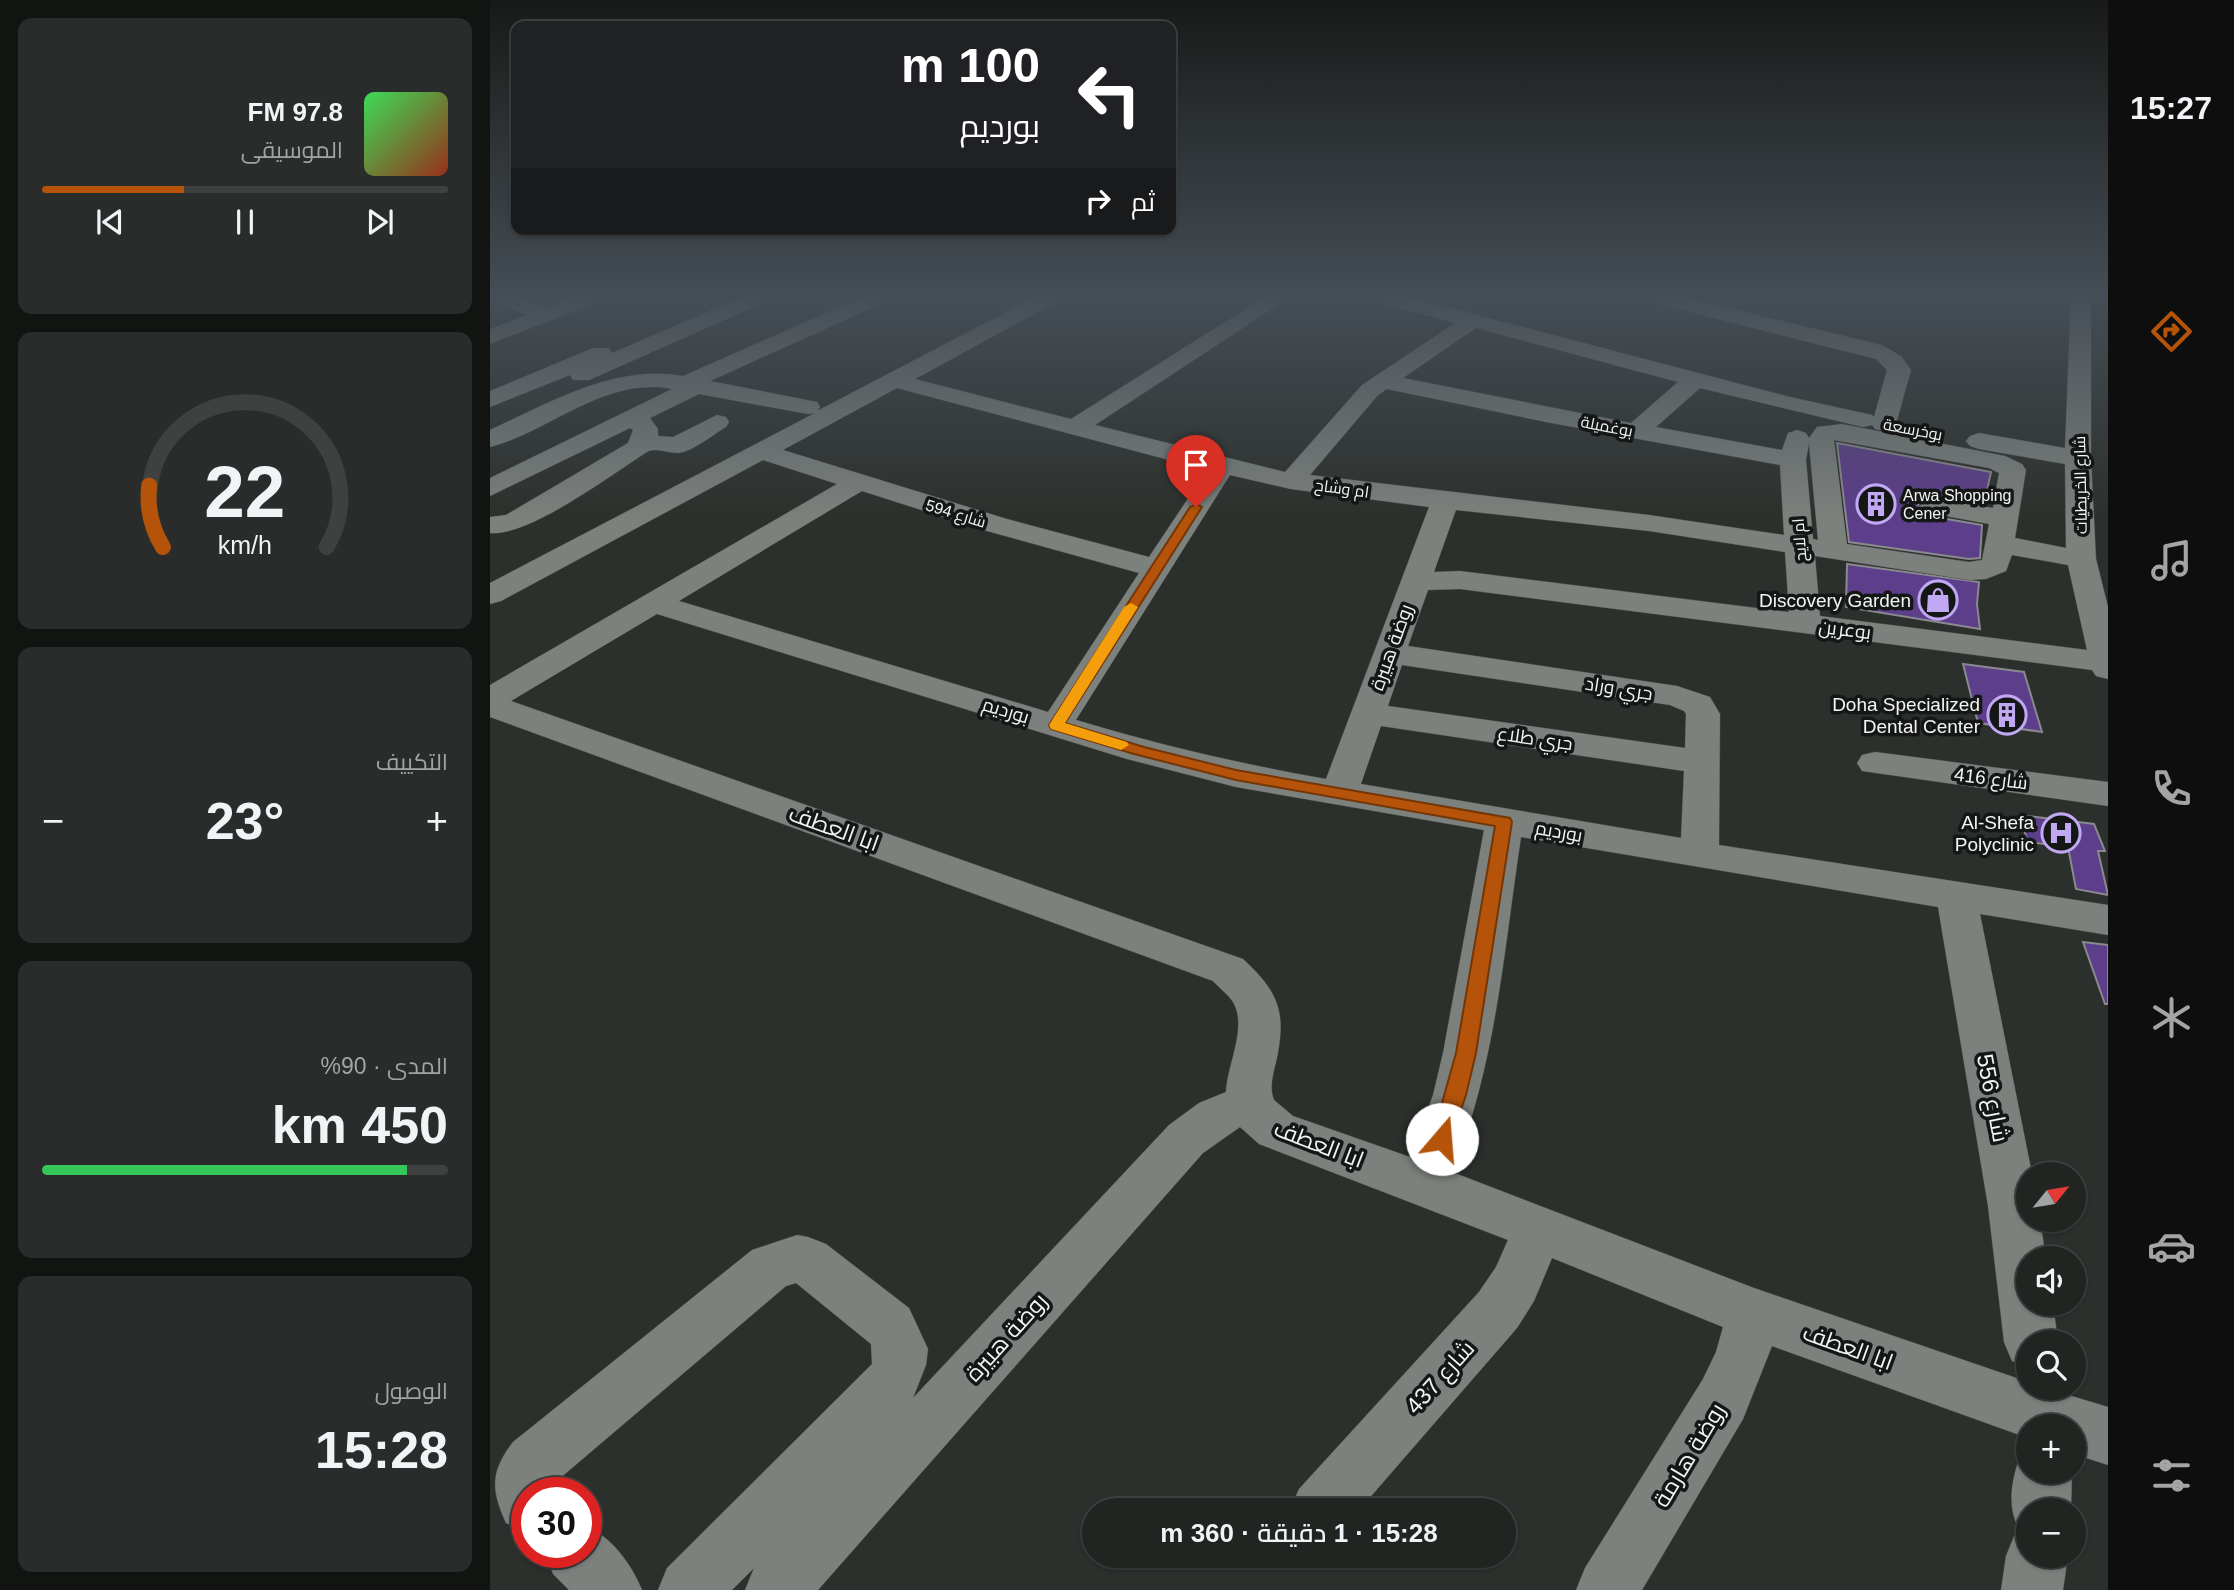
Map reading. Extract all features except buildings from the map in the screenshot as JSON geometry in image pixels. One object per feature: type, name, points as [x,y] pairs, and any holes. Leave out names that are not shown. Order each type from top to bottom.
[{"type":"street","points":[[490,400],[557,371]]},
{"type":"street","points":[[490,415],[590,371]]},
{"type":"street","points":[[490,488],[635,431],[690,385],[720,371]]},
{"type":"street","points":[[490,595],[910,371]]},
{"type":"street","points":[[1074,428],[1162,371]]},
{"type":"street","points":[[1292,481],[1360,399],[1396,371]]},
{"type":"street","name":"بوخرسعة","points":[[1666,371],[1788,404],[1884,424],[1941,443],[2078,470]]},
{"type":"street","points":[[1884,424],[1899,371]]},
{"type":"street","name":"شارع الخريطيات","points":[[2083,371],[2078,470],[2107,666]]},
{"type":"street","points":[[490,439],[619,383],[652,379],[808,407]]},
{"type":"street","points":[[1636,432],[1696,379]]},
{"type":"street","name":"ام وشاح","points":[[893,380],[1223,466],[1292,481],[1608,518],[1978,571],[1996,565],[2004,523]]},
{"type":"street","name":"بوغميلة","points":[[1381,381],[1636,432],[1793,458]]},
{"type":"street","name":"ام لايح","points":[[1788,404],[1781,430],[1784,446],[1793,458]]},
{"type":"street","name":"ام لايح","points":[[1805,624],[1793,458],[1800,425],[1815,410]]},
{"type":"street","points":[[635,431],[678,444],[717,422]]},
{"type":"street","points":[[490,525],[500,526],[516,521],[629,454],[635,431]]},
{"type":"street","points":[[1833,551],[1823,434],[1836,431],[1941,443],[2002,463],[2014,472],[2078,470]]},
{"type":"street","name":"شارع 594","points":[[760,451],[997,525],[1155,568]]},
{"type":"street","points":[[1056,725],[1223,466]]},
{"type":"street","points":[[2004,523],[2014,472]]},
{"type":"street","points":[[490,699],[859,482]]},
{"type":"street","points":[[1936,500],[2004,523],[2091,567]]},
{"type":"street","name":"روضة هبيرة","points":[[1339,794],[1445,501]]},
{"type":"street","name":"بوعرين","points":[[1417,574],[2107,666]]},
{"type":"street","name":"بورديم","points":[[655,603],[1187,763],[1339,794],[2108,920]]},
{"type":"street","name":"جري وراد","points":[[1388,653],[1685,698],[1698,704],[1703,714],[1700,855]]},
{"type":"street","name":"ابا العطف","points":[[490,705],[1228,970],[1251,991],[1258,1004],[1261,1033],[1246,1091],[1255,1114],[1276,1130],[1423,1183],[1754,1314],[2019,1414]]},
{"type":"street","name":"جري طلاع","points":[[1367,714],[1703,762]]},
{"type":"street","name":"شارع 416","points":[[1875,763],[2108,794]]},
{"type":"street","points":[[1423,1183],[1442,1139],[1461,1074],[1504,822]]},
{"type":"street","name":"شارع 556","points":[[1956,896],[2013,1206],[2029,1330]]},
{"type":"street","name":"روضة هبيرة","points":[[776,1590],[1186,1139],[1210,1120],[1249,1104]]},
{"type":"street","name":"شارع 437","points":[[1331,1498],[1491,1318],[1515,1284],[1538,1230]]},
{"type":"street","points":[[524,1477],[538,1458],[770,1267],[797,1259],[808,1261],[890,1326],[897,1335],[901,1359],[896,1374],[888,1389],[689,1590]]},
{"type":"street","name":"روضة هارمة","points":[[1607,1590],[1723,1399],[1742,1357],[1754,1314]]},
{"type":"street","name":"ابا العطف","points":[[2086,1432],[2108,1436]]},
{"type":"street","points":[[590,1568],[611,1590]]},
{"type":"street","points":[[2032,1590],[2035,1568]]},
{"type":"slow traffic","points":[[1121,745],[1056,725],[1131,607]]},
{"type":"place","name":"Arwa Shopping Cener","points":[[1876,504]]},
{"type":"place","name":"Discovery Garden","points":[[1938,600]]},
{"type":"place","name":"Doha Specialized Dental Center","points":[[2007,715]]},
{"type":"place","name":"Al-Shefa Polyclinic","points":[[2061,833]]},
{"type":"route","points":[[1196,507],[1056,725],[1139,751],[1236,775],[1504,822],[1466,1053],[1442,1139]]}]
